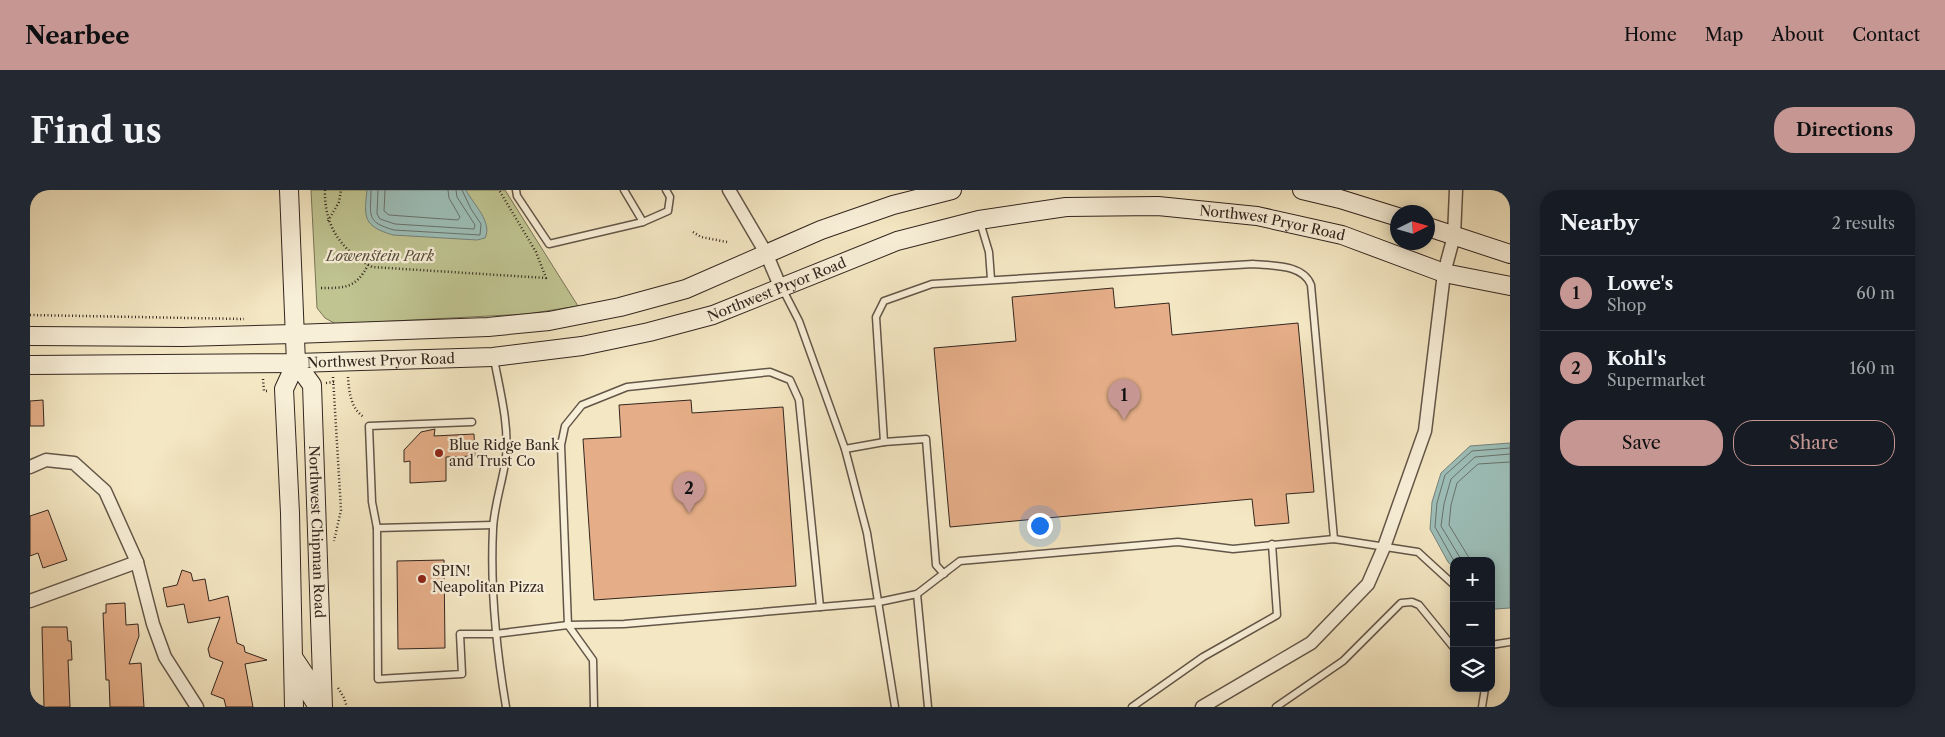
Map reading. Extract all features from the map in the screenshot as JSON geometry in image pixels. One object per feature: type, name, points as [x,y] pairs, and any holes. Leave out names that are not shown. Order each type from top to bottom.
[{"type":"main road","name":"Northwest Chipman Road","points":[[289,190],[296,363],[284,388],[294,707]]},
{"type":"main road","name":"Northwest Pryor Road","points":[[30,336],[183,337],[294,334],[488,327],[549,321],[620,307],[686,288],[821,230],[893,205],[952,190]]},
{"type":"main road","points":[[1302,190],[1340,199],[1390,215]]},
{"type":"main road","name":"Northwest Pryor Road","points":[[30,365],[296,363],[494,357],[582,346],[649,332],[713,314],[896,241],[979,220],[1066,207],[1158,206],[1257,216],[1342,236],[1444,273],[1510,286]]},
{"type":"main road","points":[[1435,229],[1510,254]]},
{"type":"main road","name":"Northwest Chipman Road","points":[[296,363],[312,385],[323,707]]},
{"type":"main road","points":[[293,656],[307,678],[308,691],[318,707]]},
{"type":"street","points":[[729,190],[766,253],[780,286]]},
{"type":"street","points":[[1202,707],[1311,643],[1368,584],[1384,547],[1425,431],[1444,273],[1454,236],[1456,190]]},
{"type":"street","points":[[30,467],[46,460],[74,463],[105,491],[137,562],[153,624],[165,657],[197,707]]},
{"type":"street","points":[[30,473],[30,480]]},
{"type":"street","points":[[30,601],[137,562]]},
{"type":"lane","points":[[516,190],[517,196],[549,244],[643,222],[668,211],[670,197],[666,190]]},
{"type":"lane","points":[[624,190],[643,222]]},
{"type":"lane","points":[[979,220],[989,252],[991,279]]},
{"type":"lane","points":[[884,442],[876,316],[884,301],[932,284],[991,279],[1253,264],[1289,268],[1304,274],[1310,285],[1334,539]]},
{"type":"lane","points":[[780,286],[799,321],[845,449],[867,533],[895,707]]},
{"type":"lane","points":[[494,357],[505,415],[506,456],[493,525],[491,577],[495,634],[506,707],[499,707]]},
{"type":"lane","points":[[594,707],[593,660],[568,625],[561,446],[565,426],[582,405],[627,388],[770,372],[790,380],[800,400],[820,607]]},
{"type":"lane","points":[[472,422],[369,426],[372,502],[377,528],[378,678],[462,674],[460,634],[495,634],[568,625],[624,624],[879,602],[917,594],[960,561],[1178,542],[1233,549],[1334,539],[1418,552],[1450,581]]},
{"type":"lane","points":[[845,449],[884,442],[926,439],[936,565],[944,574]]},
{"type":"lane","points":[[377,528],[493,525]]},
{"type":"lane","points":[[1132,707],[1203,657],[1278,615],[1272,544]]},
{"type":"lane","points":[[917,594],[928,707]]},
{"type":"lane","points":[[1276,707],[1343,661],[1401,603],[1412,602],[1420,605],[1453,647]]},
{"type":"lane","points":[[1495,644],[1510,642]]},
{"type":"lane","points":[[1482,707],[1484,692]]},
{"type":"path","points":[[325,190],[328,222],[338,240],[355,257],[372,267],[546,278],[536,252],[499,190]]},
{"type":"path","points":[[328,222],[339,202],[341,190]]},
{"type":"path","points":[[693,232],[701,237],[728,242]]},
{"type":"path","points":[[321,288],[341,288],[353,284],[359,279],[368,265]]},
{"type":"path","points":[[30,315],[232,317],[249,319]]},
{"type":"path","points":[[348,377],[349,396],[359,414],[364,418]]},
{"type":"path","points":[[333,548],[340,510],[334,378]]},
{"type":"path","points":[[336,685],[347,707]]},
{"type":"green space","name":"Lowenstein Park","points":[[311,190],[505,190],[578,306],[527,314],[336,324],[325,318],[317,308]]},
{"type":"water","points":[[367,190],[466,190],[484,219],[487,232],[485,238],[477,240],[393,235],[383,232],[368,220],[366,214]]},
{"type":"water","points":[[1510,443],[1510,608],[1495,609],[1495,557],[1450,557],[1450,564],[1430,529],[1432,502],[1441,473],[1470,446]]},
{"type":"building","points":[[1113,288],[1115,308],[1169,303],[1172,335],[1298,323],[1314,492],[1286,494],[1289,523],[1255,526],[1252,499],[950,527],[934,348],[1016,341],[1012,297]]},
{"type":"building","points":[[43,400],[44,426],[30,426],[30,401]]},
{"type":"building","points":[[691,400],[692,413],[783,407],[796,586],[594,600],[583,439],[621,437],[619,405]]},
{"type":"building","name":"Blue Ridge Bank and Trust Co","points":[[435,429],[434,436],[474,434],[475,456],[446,457],[446,481],[410,483],[410,461],[404,462],[404,450],[421,432]]},
{"type":"building","points":[[48,510],[67,560],[43,568],[38,553],[30,556],[30,516]]},
{"type":"building","points":[[444,560],[445,648],[398,649],[397,561]]},
{"type":"building","points":[[182,570],[191,573],[193,581],[205,579],[209,601],[228,596],[237,643],[244,646],[245,652],[267,660],[245,664],[253,707],[226,707],[224,699],[211,694],[223,662],[210,657],[208,649],[220,617],[188,623],[184,604],[167,607],[163,588],[177,585]]},
{"type":"building","points":[[125,603],[126,625],[138,624],[139,636],[129,664],[141,663],[144,707],[110,707],[109,680],[106,680],[103,613],[106,613],[106,604]]},
{"type":"building","points":[[42,627],[67,627],[68,641],[71,641],[72,660],[68,660],[70,707],[44,707]]},
{"type":"place","name":"Lowe's","points":[[1124,420]]},
{"type":"place","name":"Blue Ridge Bank and Trust Co","points":[[439,453]]},
{"type":"place","name":"Kohl's","points":[[689,513]]},
{"type":"place","name":"SPIN! Neapolitan Pizza","points":[[422,579]]}]
